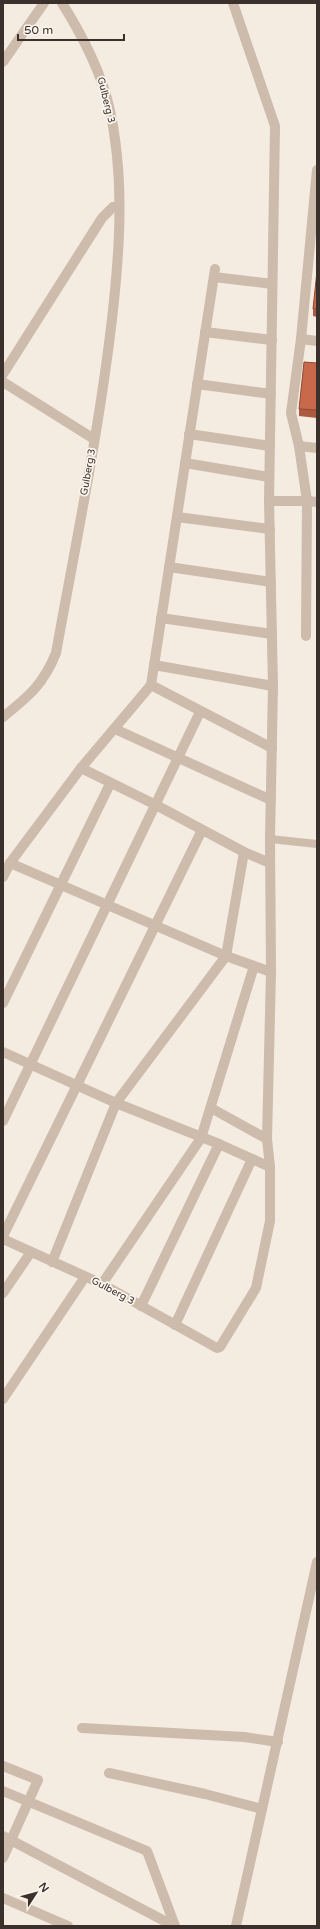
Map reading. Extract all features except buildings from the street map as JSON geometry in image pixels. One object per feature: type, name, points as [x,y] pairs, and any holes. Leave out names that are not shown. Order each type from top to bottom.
[{"type":"street","points":[[3,62],[44,3]]},
{"type":"street","name":"Gulberg 3","points":[[3,717],[32,693],[46,676],[56,653],[107,367],[119,256],[119,207],[116,148],[109,106],[98,69],[62,3]]},
{"type":"street","points":[[233,3],[275,126],[269,501],[273,686],[270,839],[271,972],[267,1139],[270,1167]]},
{"type":"street","points":[[306,636],[312,502],[291,413],[313,241],[317,170]]},
{"type":"street","points":[[3,374],[102,218],[112,207],[119,207]]},
{"type":"street","points":[[3,877],[10,863],[81,768],[116,729],[151,685],[214,273],[272,284]]},
{"type":"street","points":[[205,332],[272,340]]},
{"type":"street","points":[[301,339],[317,341]]},
{"type":"street","points":[[3,382],[94,439]]},
{"type":"street","points":[[197,384],[271,394]]},
{"type":"street","points":[[189,434],[270,446]]},
{"type":"street","points":[[299,446],[317,448]]},
{"type":"street","points":[[185,464],[270,477]]},
{"type":"street","points":[[269,501],[312,502]]},
{"type":"street","points":[[176,517],[270,529]]},
{"type":"street","points":[[169,568],[271,582]]},
{"type":"street","points":[[161,618],[272,634]]},
{"type":"street","points":[[154,665],[273,686]]},
{"type":"street","points":[[151,685],[200,712],[272,748]]},
{"type":"street","points":[[3,1121],[200,712]]},
{"type":"street","points":[[116,729],[271,800]]},
{"type":"street","points":[[81,768],[110,784],[156,804],[244,852],[270,862]]},
{"type":"street","points":[[3,1003],[110,784]]},
{"type":"street","points":[[3,1236],[202,830]]},
{"type":"street","points":[[52,1262],[116,1103],[226,956],[244,852]]},
{"type":"street","points":[[10,863],[226,956],[271,972]]},
{"type":"street","points":[[102,1284],[202,1138],[254,966]]},
{"type":"street","points":[[3,1052],[116,1103],[219,1144],[270,1167]]},
{"type":"street","points":[[211,1108],[267,1139]]},
{"type":"street","points":[[141,1306],[219,1144]]},
{"type":"street","points":[[175,1325],[252,1159]]},
{"type":"street","name":"Gulberg 3","points":[[3,1239],[102,1284],[213,1346],[220,1347],[256,1288],[270,1221],[270,1167]]},
{"type":"street","points":[[3,1293],[31,1252]]},
{"type":"street","points":[[3,1399],[85,1277]]},
{"type":"street","points":[[236,1926],[317,1562]]},
{"type":"street","points":[[82,1728],[244,1737],[278,1742]]},
{"type":"street","points":[[3,1766],[38,1780],[29,1801],[7,1839],[3,1858]]},
{"type":"street","points":[[109,1773],[205,1794],[262,1809]]},
{"type":"street","points":[[3,1791],[147,1851],[174,1926]]},
{"type":"street","points":[[7,1839],[174,1926]]},
{"type":"street","points":[[3,1898],[68,1926]]},
{"type":"lane","points":[[270,839],[317,844]]}]
